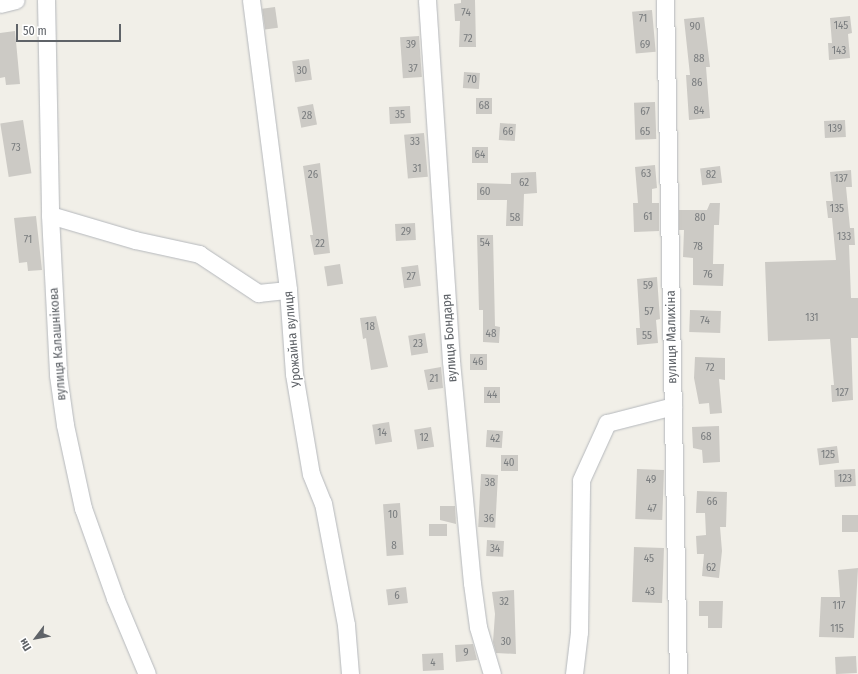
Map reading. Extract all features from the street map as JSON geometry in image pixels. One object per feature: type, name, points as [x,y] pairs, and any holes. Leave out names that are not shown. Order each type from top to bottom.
[{"type":"street","points":[[0,4],[16,0]]},
{"type":"street","name":"вулиця Калашнікова","points":[[46,0],[50,215],[58,375],[72,465],[83,508],[106,575],[147,674]]},
{"type":"street","name":"Урожайна вулиця","points":[[251,0],[288,290],[294,374],[311,474],[323,503],[343,609],[350,674]]},
{"type":"street","name":"вулиця Бондаря","points":[[427,0],[450,345],[468,536],[478,627],[492,674]]},
{"type":"street","name":"вулиця Малихіна","points":[[665,0],[678,674]]},
{"type":"street","points":[[50,215],[135,240],[199,254],[258,293],[288,290]]},
{"type":"street","points":[[574,674],[579,632],[581,480],[607,422],[673,406]]},
{"type":"building","points":[[461,0],[475,0],[476,47],[459,47],[460,21],[455,21],[454,4],[461,3]]},
{"type":"building","points":[[275,7],[278,28],[265,30],[262,9]]},
{"type":"building","points":[[652,10],[656,52],[636,54],[632,12]]},
{"type":"building","points":[[850,16],[852,33],[848,34],[850,58],[829,60],[828,43],[832,43],[830,18]]},
{"type":"building","points":[[704,17],[710,67],[706,67],[710,118],[689,120],[686,75],[690,75],[684,19]]},
{"type":"building","points":[[15,31],[20,84],[6,85],[5,77],[0,78],[0,33]]},
{"type":"building","points":[[419,36],[422,77],[403,78],[400,37]]},
{"type":"building","points":[[309,59],[312,80],[295,82],[292,61]]},
{"type":"building","points":[[464,72],[480,73],[479,89],[463,88]]},
{"type":"building","points":[[476,98],[492,98],[492,114],[476,114]]},
{"type":"building","points":[[655,102],[656,139],[635,140],[634,103]]},
{"type":"building","points":[[313,104],[317,125],[301,128],[297,107]]},
{"type":"building","points":[[410,106],[411,123],[390,124],[389,107]]},
{"type":"building","points":[[23,120],[31,173],[9,177],[0,124]]},
{"type":"building","points":[[845,120],[846,137],[825,138],[824,121]]},
{"type":"building","points":[[500,123],[516,124],[515,141],[499,140]]},
{"type":"building","points":[[424,133],[428,177],[408,179],[404,135]]},
{"type":"building","points":[[472,147],[488,147],[488,163],[472,163]]},
{"type":"building","points":[[320,163],[330,253],[314,255],[310,235],[313,235],[303,166]]},
{"type":"building","points":[[655,165],[657,188],[652,189],[652,203],[659,203],[659,231],[634,232],[633,203],[638,203],[635,167]]},
{"type":"building","points":[[720,166],[722,183],[702,185],[700,168]]},
{"type":"building","points":[[851,170],[852,187],[846,187],[850,228],[854,228],[855,245],[849,245],[851,298],[858,298],[858,338],[851,338],[853,400],[832,402],[831,385],[834,385],[830,339],[768,341],[765,262],[836,260],[832,218],[828,218],[826,201],[833,201],[830,172]]},
{"type":"building","points":[[536,172],[537,193],[524,194],[523,226],[506,226],[507,200],[477,200],[477,183],[511,184],[511,173]]},
{"type":"building","points":[[710,203],[720,203],[719,225],[714,225],[713,264],[724,264],[723,286],[693,285],[693,258],[683,257],[684,230],[679,230],[679,210],[707,210]]},
{"type":"building","points":[[36,216],[42,270],[28,271],[27,262],[19,263],[14,218]]},
{"type":"building","points":[[415,223],[416,240],[396,241],[395,224]]},
{"type":"building","points":[[477,235],[493,235],[495,326],[500,327],[499,343],[483,342],[483,310],[479,310]]},
{"type":"building","points":[[340,264],[343,284],[327,286],[324,267]]},
{"type":"building","points":[[418,265],[421,286],[404,288],[401,267]]},
{"type":"building","points":[[657,277],[660,319],[656,320],[658,343],[637,345],[636,328],[640,328],[637,279]]},
{"type":"building","points":[[690,310],[721,311],[720,333],[689,332]]},
{"type":"building","points":[[376,316],[388,367],[371,370],[366,338],[363,339],[360,318]]},
{"type":"building","points":[[425,333],[428,353],[411,355],[408,336]]},
{"type":"building","points":[[470,354],[487,354],[487,370],[470,370]]},
{"type":"building","points":[[695,357],[725,358],[725,380],[719,379],[722,413],[710,414],[709,403],[699,404],[694,378]]},
{"type":"building","points":[[441,367],[443,388],[428,390],[424,370]]},
{"type":"building","points":[[484,387],[500,387],[500,403],[484,403]]},
{"type":"building","points":[[389,422],[392,442],[375,444],[372,425]]},
{"type":"building","points":[[719,426],[720,462],[703,463],[702,450],[693,448],[692,427]]},
{"type":"building","points":[[431,427],[434,447],[417,449],[414,430]]},
{"type":"building","points":[[487,430],[503,431],[502,448],[486,447]]},
{"type":"building","points":[[837,446],[839,463],[819,465],[817,448]]},
{"type":"building","points":[[501,455],[518,455],[518,471],[501,471]]},
{"type":"building","points":[[637,469],[664,470],[662,520],[635,519]]},
{"type":"building","points":[[855,469],[856,486],[835,487],[834,470]]},
{"type":"building","points":[[481,474],[498,475],[495,528],[478,527]]},
{"type":"building","points":[[697,491],[727,492],[726,527],[720,527],[722,551],[719,578],[702,576],[704,554],[697,554],[696,536],[706,535],[705,513],[696,513]]},
{"type":"building","points":[[400,503],[404,555],[387,556],[383,504]]},
{"type":"building","points":[[440,506],[455,506],[456,524],[440,520]]},
{"type":"building","points":[[842,515],[858,515],[858,532],[842,532]]},
{"type":"building","points":[[429,524],[447,524],[447,536],[429,536]]},
{"type":"building","points":[[487,540],[504,541],[503,557],[486,556]]},
{"type":"building","points":[[634,547],[664,548],[662,603],[632,602]]},
{"type":"building","points":[[858,568],[854,638],[819,637],[821,597],[840,597],[838,570]]},
{"type":"building","points":[[406,587],[408,603],[388,605],[386,589]]},
{"type":"building","points":[[514,590],[516,654],[496,653],[493,642],[495,614],[492,592]]},
{"type":"building","points":[[699,601],[723,601],[722,628],[708,628],[708,616],[699,616]]},
{"type":"building","points":[[473,644],[477,660],[456,662],[455,645]]},
{"type":"building","points":[[443,653],[444,670],[423,671],[422,654]]},
{"type":"building","points":[[856,656],[857,673],[836,674],[835,657]]}]
